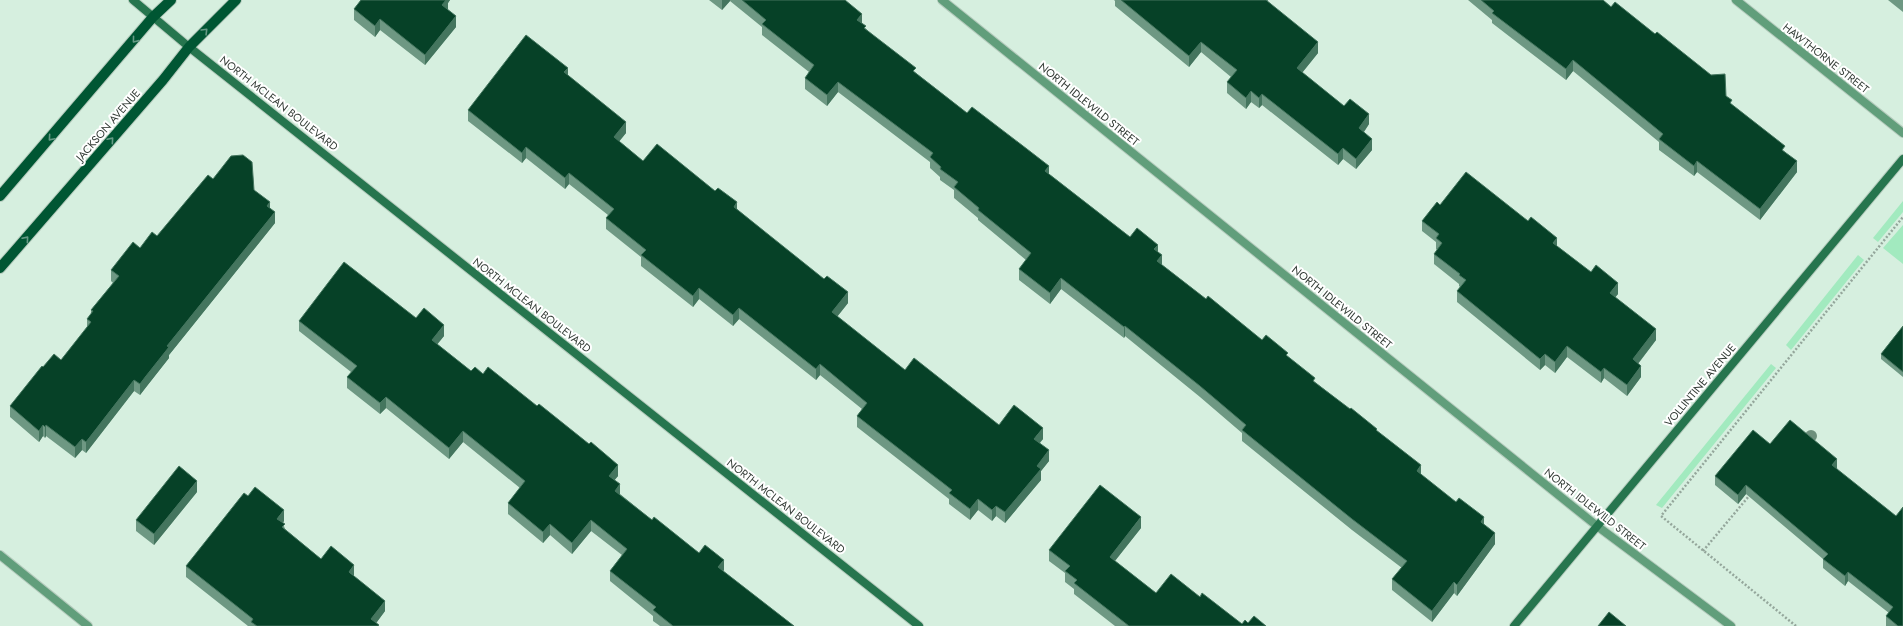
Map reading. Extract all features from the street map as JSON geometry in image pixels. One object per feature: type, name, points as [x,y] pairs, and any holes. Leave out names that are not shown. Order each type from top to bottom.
[{"type":"main road","name":"NORTH MCLEAN BOULEVARD","points":[[133,0],[190,47],[919,626]]},
{"type":"main road","points":[[0,196],[170,0]]},
{"type":"main road","name":"JACKSON AVENUE","points":[[0,268],[190,47],[236,0]]},
{"type":"main road","name":"VOLLINTINE AVENUE","points":[[1514,626],[1903,159]]},
{"type":"street","name":"NORTH IDLEWILD STREET","points":[[942,0],[1597,526],[1731,626]]},
{"type":"street","name":"HAWTHORNE STREET","points":[[1736,0],[1903,133]]},
{"type":"street","points":[[0,555],[88,626]]},
{"type":"path","points":[[1796,626],[1661,516],[1903,217]]},
{"type":"path","points":[[1704,551],[1749,496]]},
{"type":"green space","points":[[1903,201],[1903,212],[1878,242],[1873,238]]},
{"type":"green space","points":[[1903,225],[1903,264],[1883,248]]},
{"type":"green space","points":[[1858,255],[1864,260],[1791,350],[1786,345]]},
{"type":"green space","points":[[1771,364],[1776,368],[1662,508],[1656,505]]},
{"type":"building","points":[[361,0],[446,0],[442,5],[456,16],[425,55],[380,19],[375,26],[354,9]]},
{"type":"building","points":[[742,0],[845,0],[862,14],[857,20],[866,26],[864,28],[916,68],[913,71],[967,113],[972,107],[1027,149],[1049,166],[1045,171],[1130,237],[1137,228],[1158,245],[1154,249],[1162,255],[1157,261],[1206,299],[1208,296],[1262,340],[1266,335],[1288,353],[1286,355],[1315,378],[1313,381],[1350,409],[1351,408],[1377,429],[1376,430],[1421,465],[1417,471],[1456,502],[1459,498],[1484,517],[1481,522],[1495,533],[1457,585],[1454,582],[1432,611],[1392,579],[1407,561],[1352,519],[1242,430],[1246,425],[1125,326],[1124,327],[1061,278],[1050,293],[1019,269],[1031,253],[978,210],[979,208],[954,187],[958,182],[940,169],[941,167],[930,157],[933,153],[838,82],[827,95],[805,78],[814,65],[762,24],[766,20]]},
{"type":"building","points":[[1121,0],[1266,0],[1318,42],[1297,68],[1344,106],[1350,99],[1369,114],[1359,128],[1372,139],[1356,159],[1343,148],[1338,154],[1262,94],[1259,98],[1251,91],[1246,98],[1227,82],[1237,70],[1201,42],[1189,56]]},
{"type":"building","points":[[1481,0],[1603,0],[1611,7],[1615,2],[1655,34],[1657,32],[1711,75],[1725,74],[1726,96],[1732,100],[1730,103],[1785,146],[1782,150],[1797,161],[1760,209],[1697,161],[1694,166],[1659,139],[1663,134],[1573,60],[1566,69],[1492,13],[1494,11]]},
{"type":"building","points":[[526,35],[568,68],[564,72],[626,122],[614,137],[643,161],[657,144],[715,191],[718,188],[737,202],[734,207],[824,279],[827,276],[848,292],[832,312],[905,370],[914,358],[999,425],[1014,405],[1043,428],[1034,439],[1049,450],[1037,466],[1041,469],[1005,512],[996,506],[992,510],[978,499],[970,509],[949,493],[952,490],[857,416],[867,403],[820,364],[816,369],[739,308],[733,315],[699,288],[693,296],[641,255],[646,250],[606,218],[614,209],[569,173],[565,178],[526,147],[522,153],[468,110]]},
{"type":"building","points":[[243,155],[252,162],[254,190],[270,202],[267,206],[275,212],[167,346],[169,347],[140,384],[134,380],[86,442],[82,439],[75,447],[46,425],[45,427],[43,425],[39,431],[10,406],[42,366],[43,367],[54,354],[61,360],[91,322],[87,319],[93,311],[91,310],[119,276],[111,270],[133,242],[140,248],[152,232],[157,236],[208,175],[213,179],[231,156]]},
{"type":"building","points":[[1466,172],[1528,221],[1531,217],[1557,238],[1553,243],[1591,272],[1596,265],[1618,283],[1610,293],[1656,329],[1633,359],[1641,366],[1627,385],[1604,368],[1601,372],[1567,346],[1555,362],[1545,354],[1540,359],[1457,291],[1466,280],[1434,254],[1442,243],[1436,238],[1439,234],[1422,221],[1437,202],[1440,205]]},
{"type":"building","points":[[344,262],[416,318],[424,308],[444,325],[432,340],[471,371],[475,367],[483,374],[488,367],[537,406],[539,404],[589,444],[591,442],[618,465],[609,476],[620,484],[615,491],[652,520],[654,517],[699,553],[705,545],[724,560],[718,567],[794,626],[673,626],[653,610],[656,607],[610,571],[627,549],[591,520],[572,543],[550,524],[543,532],[508,503],[525,481],[463,431],[449,448],[386,397],[380,403],[347,377],[357,366],[299,321]]},
{"type":"building","points":[[1903,326],[1903,372],[1881,354]]},
{"type":"building","points":[[1790,420],[1837,459],[1832,465],[1896,516],[1903,507],[1903,626],[1898,626],[1886,616],[1893,607],[1848,572],[1845,576],[1823,559],[1828,554],[1746,485],[1738,495],[1715,476],[1753,430],[1770,444]]},
{"type":"building","points":[[179,466],[197,481],[154,534],[136,520]]},
{"type":"building","points":[[1100,485],[1141,517],[1110,557],[1156,593],[1171,574],[1200,597],[1202,593],[1242,624],[1245,620],[1248,623],[1254,616],[1266,626],[1129,626],[1074,583],[1077,580],[1065,571],[1070,566],[1049,550]]},
{"type":"building","points":[[255,487],[284,510],[277,519],[285,524],[282,527],[321,559],[331,546],[354,565],[349,572],[385,601],[371,619],[379,625],[378,626],[257,626],[251,622],[253,619],[186,566],[244,493],[248,496]]},
{"type":"building","points":[[1609,612],[1626,626],[1598,626]]}]
